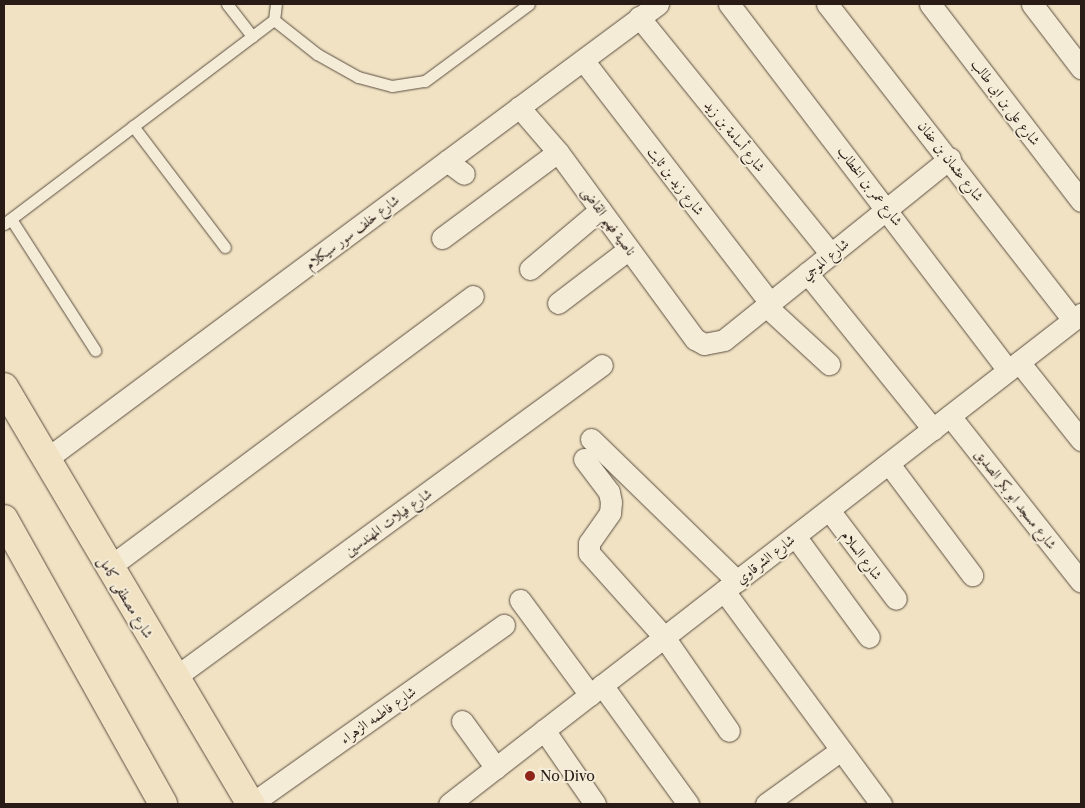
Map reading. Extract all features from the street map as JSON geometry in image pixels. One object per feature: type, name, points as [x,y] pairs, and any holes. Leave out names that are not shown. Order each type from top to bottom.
[{"type":"main road","name":"شارع مصطفى كامل","points":[[4,387],[108,568],[251,804]]},
{"type":"main road","points":[[4,519],[163,804]]},
{"type":"street","name":"شارع خلف سور سيكلام","points":[[45,460],[658,4]]},
{"type":"street","name":"شارع عمر بن الخطاب","points":[[729,4],[1014,366],[1081,440]]},
{"type":"street","name":"شارع عثمان بن عفان","points":[[827,4],[1077,317]]},
{"type":"street","name":"شارع على بن ابى طالب","points":[[930,4],[1081,201]]},
{"type":"street","points":[[1032,4],[1081,68]]},
{"type":"street","name":"شارع أسامة بن زيد","points":[[639,17],[831,254]]},
{"type":"street","name":"شارع زيد بن ثابت","points":[[583,60],[768,305],[829,364]]},
{"type":"street","name":"ناصية فهيم القاضى","points":[[519,107],[558,152],[695,339]]},
{"type":"street","points":[[442,238],[558,152]]},
{"type":"street","name":"شارع الموجي","points":[[695,339],[715,345],[768,305],[950,158]]},
{"type":"street","points":[[447,161],[464,174]]},
{"type":"street","points":[[530,269],[600,210]]},
{"type":"street","points":[[558,304],[629,249]]},
{"type":"street","points":[[807,273],[933,430]]},
{"type":"street","points":[[108,568],[473,296]]},
{"type":"street","name":"شارع الشرقاوي","points":[[449,804],[1077,317]]},
{"type":"street","name":"شارع فيلات المهندسين","points":[[174,678],[602,365]]},
{"type":"street","name":"شارع مسجد ابو بكر الصديق","points":[[950,416],[1081,582]]},
{"type":"street","points":[[591,438],[730,586],[841,750],[881,804]]},
{"type":"street","points":[[584,459],[609,492],[611,502],[610,513],[589,543],[589,553],[664,637],[729,730]]},
{"type":"street","points":[[889,464],[972,574]]},
{"type":"street","name":"شارع السلام","points":[[829,510],[896,599]]},
{"type":"street","points":[[795,536],[869,637]]},
{"type":"street","points":[[520,600],[688,804]]},
{"type":"street","name":"شارع فاطمه الزهراء","points":[[251,804],[504,625]]},
{"type":"street","points":[[462,722],[496,768]]},
{"type":"street","points":[[544,730],[595,804]]},
{"type":"street","points":[[766,804],[841,750]]},
{"type":"lane","points":[[227,4],[252,36]]},
{"type":"lane","points":[[95,350],[7,221],[274,20],[276,4]]},
{"type":"lane","points":[[274,20],[317,54],[358,77],[392,86],[425,81],[529,4]]},
{"type":"lane","points":[[133,126],[225,246]]},
{"type":"place","name":"No Divo","points":[[530,776]]}]
